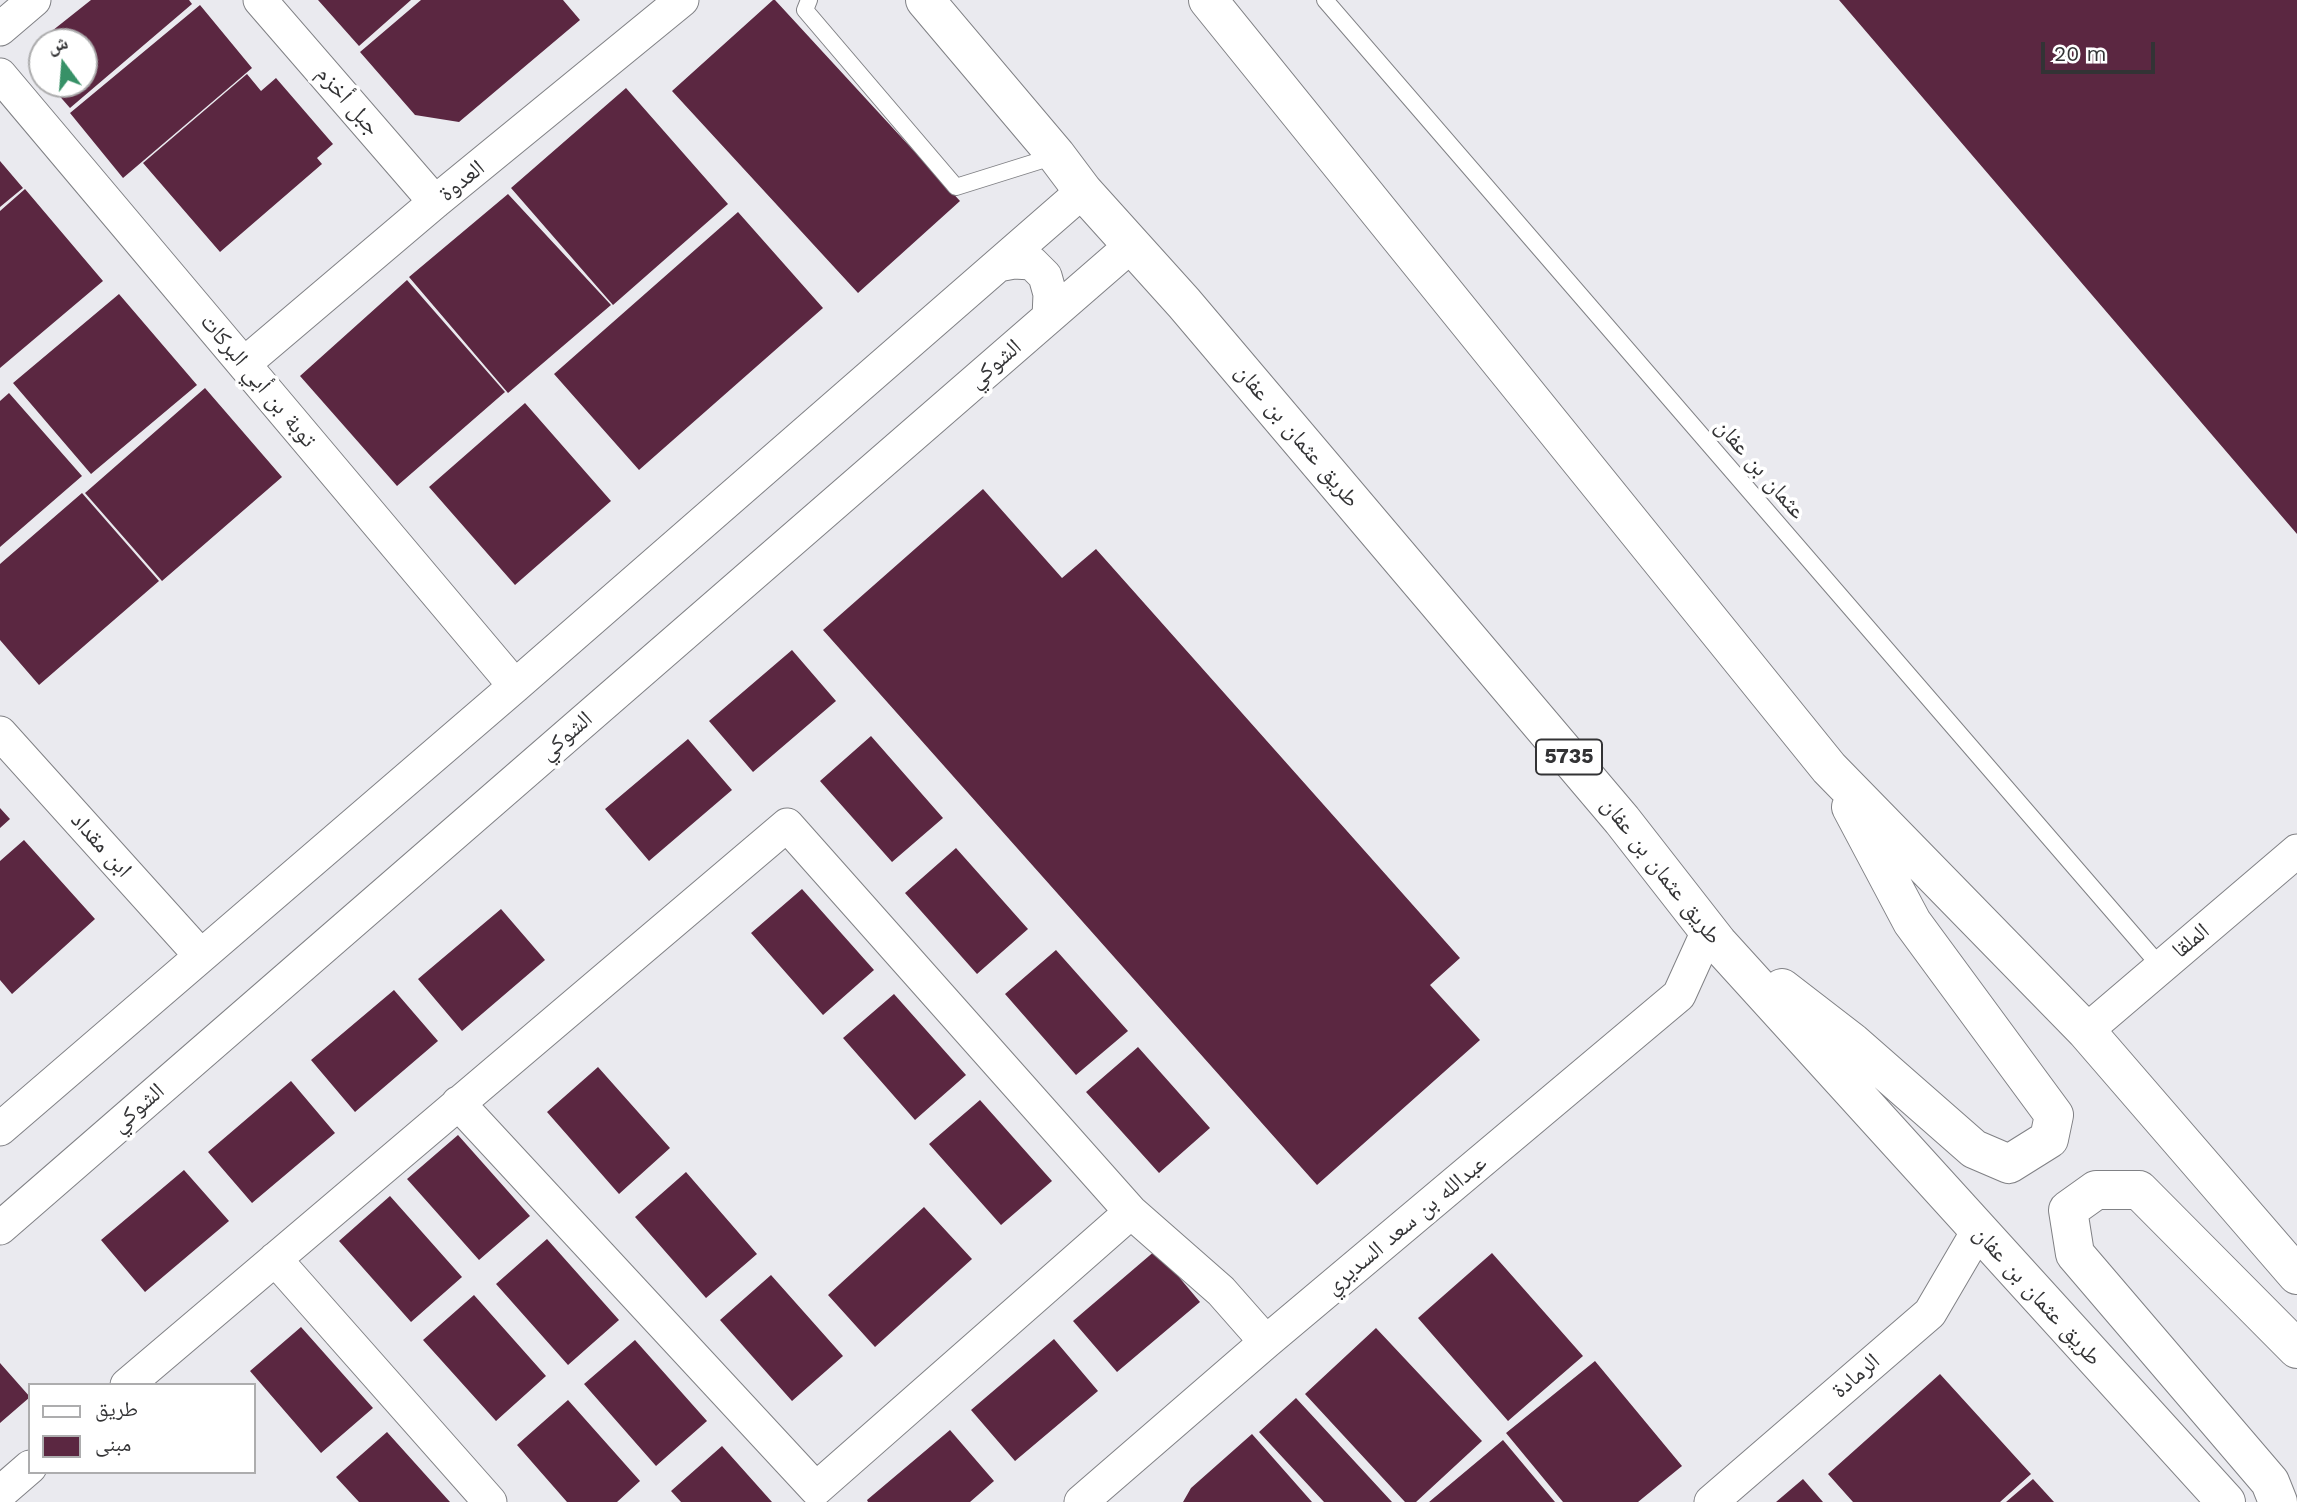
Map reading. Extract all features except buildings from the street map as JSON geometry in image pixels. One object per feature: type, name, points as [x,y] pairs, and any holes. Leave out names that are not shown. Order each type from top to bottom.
[{"type":"main road","name":"طريق عثمان بن عفان","points":[[925,0],[1056,155],[1083,191],[1133,244],[1613,809],[1708,932],[2226,1502]]},
{"type":"main road","points":[[1208,0],[1829,768],[2086,1031],[2297,1275]]},
{"type":"main road","points":[[1708,932],[1852,1042],[1975,1149],[2009,1164],[2049,1139],[2054,1115],[1912,922],[1829,768]]},
{"type":"main road","points":[[2278,1502],[2270,1482],[2075,1254],[2068,1210],[2096,1190],[2139,1190],[2297,1349]]},
{"type":"street","points":[[0,29],[34,0]]},
{"type":"street","name":"جبل أخزم","points":[[260,0],[435,202]]},
{"type":"street","name":"العدوة","points":[[244,364],[435,202],[682,0]]},
{"type":"street","name":"توبة بن أبي البركات","points":[[0,75],[515,686]]},
{"type":"street","points":[[0,1129],[515,686],[1083,191]]},
{"type":"street","name":"الشوكي","points":[[0,1228],[1133,244]]},
{"type":"street","points":[[998,265],[1032,263],[1045,276],[1050,294],[1049,317]]},
{"type":"street","name":"ابن مقداد","points":[[0,733],[201,956]]},
{"type":"street","points":[[129,1383],[787,825],[1131,1212],[1221,1291],[1266,1342]]},
{"type":"street","name":"الملقا","points":[[2086,1031],[2297,851]]},
{"type":"street","name":"عبدالله بن سعد السديري","points":[[1096,1497],[1266,1342],[1679,995],[1708,932]]},
{"type":"street","points":[[458,1103],[816,1489],[1131,1212]]},
{"type":"street","name":"الرمادة","points":[[1711,1502],[1930,1313],[1978,1231]]},
{"type":"street","points":[[275,1259],[490,1502]]},
{"type":"street","points":[[0,1493],[28,1469]]},
{"type":"lane","points":[[809,0],[805,10],[956,187],[1056,155]]},
{"type":"lane","name":"عثمان بن عفان","points":[[1325,0],[2161,967]]}]
